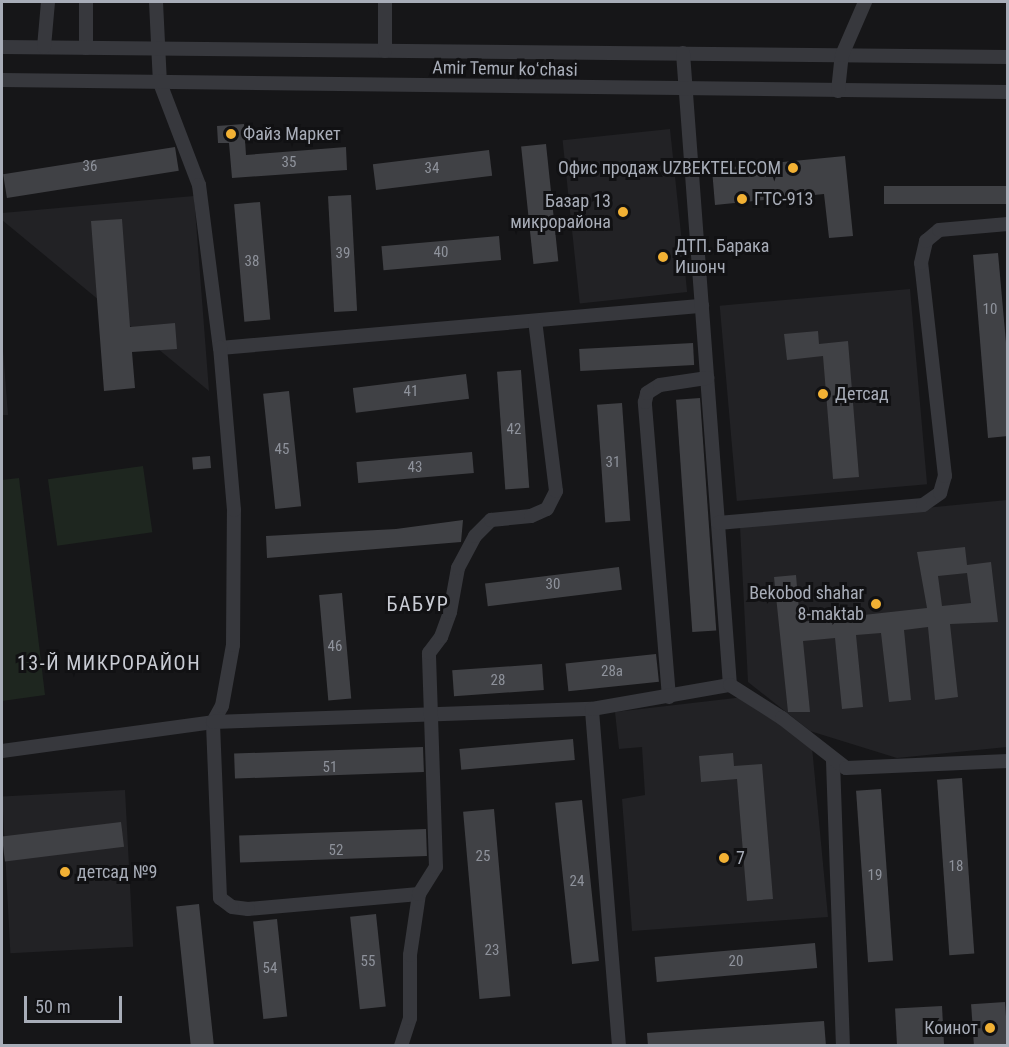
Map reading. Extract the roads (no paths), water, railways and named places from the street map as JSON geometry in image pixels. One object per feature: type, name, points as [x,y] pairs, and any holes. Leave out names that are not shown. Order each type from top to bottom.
[{"type":"street","points":[[44,47],[48,2]]},
{"type":"street","points":[[86,2],[86,48]]},
{"type":"street","points":[[156,2],[160,83],[199,185],[220,348],[234,510],[233,645],[222,706],[213,722],[220,898],[232,907],[248,909],[419,894]]},
{"type":"street","points":[[385,2],[385,51]]},
{"type":"street","points":[[838,91],[842,55],[865,2]]},
{"type":"street","name":"Amir Temur koʻchasi","points":[[2,47],[1008,57]]},
{"type":"street","points":[[683,53],[729,685]]},
{"type":"street","name":"Amir Temur koʻchasi","points":[[2,80],[686,90],[1008,92]]},
{"type":"street","points":[[718,523],[923,505],[940,493],[945,476],[921,263],[926,241],[939,230],[1008,224]]},
{"type":"street","points":[[220,348],[702,306]]},
{"type":"street","points":[[401,1046],[410,1018],[410,955],[419,894],[436,867],[429,653],[441,637],[450,612],[458,568],[475,536],[491,520],[531,516],[547,509],[556,491],[535,321]]},
{"type":"street","points":[[669,697],[645,402],[647,393],[660,385],[707,378]]},
{"type":"street","points":[[2,751],[213,722],[592,709],[729,685],[782,718],[833,761],[846,768],[1008,761]]},
{"type":"street","points":[[592,709],[619,1046]]},
{"type":"street","points":[[833,761],[843,1046]]},
{"type":"place","name":"Файз Маркет","points":[[231,134]]},
{"type":"place","name":"Офис продаж UZBEKTELECOM","points":[[793,168]]},
{"type":"place","name":"ГТС-913","points":[[742,199]]},
{"type":"place","name":"Базар 13 микрорайона","points":[[623,212]]},
{"type":"place","name":"ДТП. Барака Ишонч","points":[[663,257]]},
{"type":"place","name":"Детсад","points":[[823,394]]},
{"type":"place","name":"Bekobod shahar 8-maktab","points":[[876,604]]},
{"type":"place","name":"7","points":[[724,858]]},
{"type":"place","name":"детсад №9","points":[[65,872]]},
{"type":"place","name":"Коинот","points":[[990,1028]]},
{"type":"district","name":"БАБУР","points":[[418,604]]},
{"type":"district","name":"13-Й МИКРОРАЙОН","points":[[109,663]]}]
